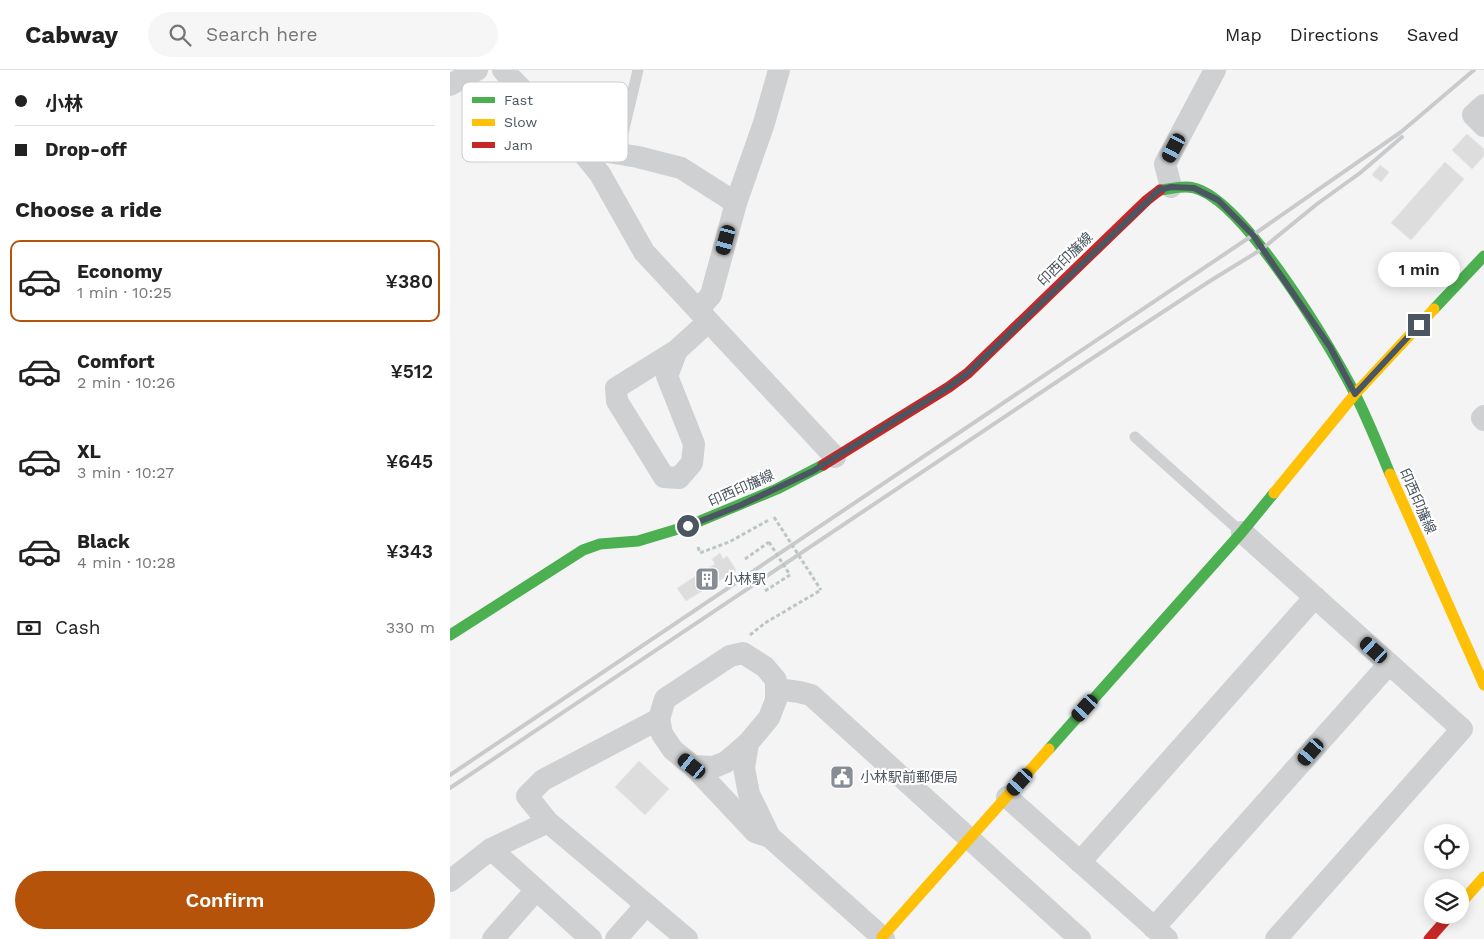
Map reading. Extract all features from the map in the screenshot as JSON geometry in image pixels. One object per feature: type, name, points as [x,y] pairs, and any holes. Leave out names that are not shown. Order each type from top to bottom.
[{"type":"main road","name":"印西印旛線","points":[[450,635],[583,550],[600,544],[638,541],[697,523],[777,489],[813,471],[949,387],[968,373],[1159,190],[1171,187],[1194,188],[1218,200],[1253,235],[1330,347],[1355,394],[1483,683]]},
{"type":"main road","points":[[883,938],[1242,532],[1355,394],[1484,256]]},
{"type":"main road","points":[[1469,894],[1484,877]]},
{"type":"main road","points":[[1429,939],[1442,924]]},
{"type":"street","points":[[450,85],[477,70]]},
{"type":"street","points":[[502,70],[514,82]]},
{"type":"street","points":[[678,350],[616,388],[617,401],[664,477],[679,478],[692,463],[694,444],[667,376],[678,350],[703,316],[711,295],[736,203],[764,123],[779,70]]},
{"type":"street","points":[[1171,187],[1166,164],[1215,70]]},
{"type":"street","points":[[1484,105],[1473,116],[1484,126]]},
{"type":"street","points":[[628,155],[682,168],[736,203]]},
{"type":"street","points":[[590,162],[600,174],[644,252],[835,457]]},
{"type":"street","points":[[1484,416],[1482,418],[1484,420]]},
{"type":"street","points":[[1242,532],[1462,729],[1276,939]]},
{"type":"street","points":[[1080,862],[1315,597]]},
{"type":"street","points":[[692,766],[714,768],[733,757],[748,743],[769,718],[776,700],[776,680],[765,667],[742,653],[730,656],[665,699],[658,719],[662,734],[673,750],[692,766],[755,832],[770,837]]},
{"type":"street","points":[[1007,796],[1161,933],[1389,664]]},
{"type":"street","points":[[777,689],[811,696],[1080,939]]},
{"type":"street","points":[[658,719],[543,780],[527,796],[548,822],[687,939]]},
{"type":"street","points":[[748,743],[744,768],[749,794],[770,837],[883,938]]},
{"type":"street","points":[[450,881],[491,850],[548,822]]},
{"type":"street","points":[[491,850],[536,890],[582,936]]},
{"type":"street","points":[[493,939],[536,890]]},
{"type":"street","points":[[616,939],[646,905]]},
{"type":"lane","points":[[628,112],[638,70]]},
{"type":"lane","points":[[1135,437],[1242,532]]},
{"type":"path","points":[[695,542],[700,553],[729,542],[774,517],[821,590],[765,623]]},
{"type":"path","points":[[745,559],[769,542],[790,575],[765,591]]},
{"type":"building","points":[[1467,134],[1484,149],[1484,156],[1472,169],[1452,150]]},
{"type":"building","points":[[1445,162],[1464,179],[1411,240],[1391,223]]},
{"type":"building","points":[[1380,165],[1389,172],[1381,182],[1372,175]]},
{"type":"building","name":"小林駅","points":[[720,553],[723,559],[727,556],[736,570],[686,601],[677,588],[715,564],[712,559]]},
{"type":"building","points":[[639,761],[669,789],[645,815],[615,787]]},
{"type":"railway","points":[[450,775],[1253,235],[1401,132],[1474,70]]},
{"type":"railway","points":[[450,788],[1073,371],[1262,249],[1317,204],[1360,173],[1402,137]]},
{"type":"traffic: fast","points":[[1160,190],[1190,187],[1214,198],[1237,218],[1260,246],[1307,312],[1343,372],[1355,394],[1390,474]]},
{"type":"traffic: fast","points":[[1434,309],[1484,256]]},
{"type":"traffic: fast","points":[[450,635],[583,550],[600,544],[638,541],[688,526],[777,489],[823,465]]},
{"type":"traffic: fast","points":[[1049,749],[1242,532],[1274,493]]},
{"type":"traffic: slow","points":[[1274,493],[1355,394],[1434,309]]},
{"type":"traffic: slow","points":[[1390,474],[1484,685]]},
{"type":"traffic: slow","points":[[882,937],[1049,749]]},
{"type":"traffic: slow","points":[[1469,894],[1484,877]]},
{"type":"traffic: jam","points":[[823,465],[949,387],[968,373],[1147,200],[1160,190]]},
{"type":"traffic: jam","points":[[1429,939],[1442,924]]},
{"type":"place","name":"小林駅","points":[[707,579]]},
{"type":"place","name":"小林駅前郵便局","points":[[842,777]]},
{"type":"route","points":[[688,526],[741,505],[813,471],[949,387],[968,373],[1159,190],[1171,187],[1194,188],[1218,200],[1253,235],[1330,347],[1355,394],[1419,325]]}]
